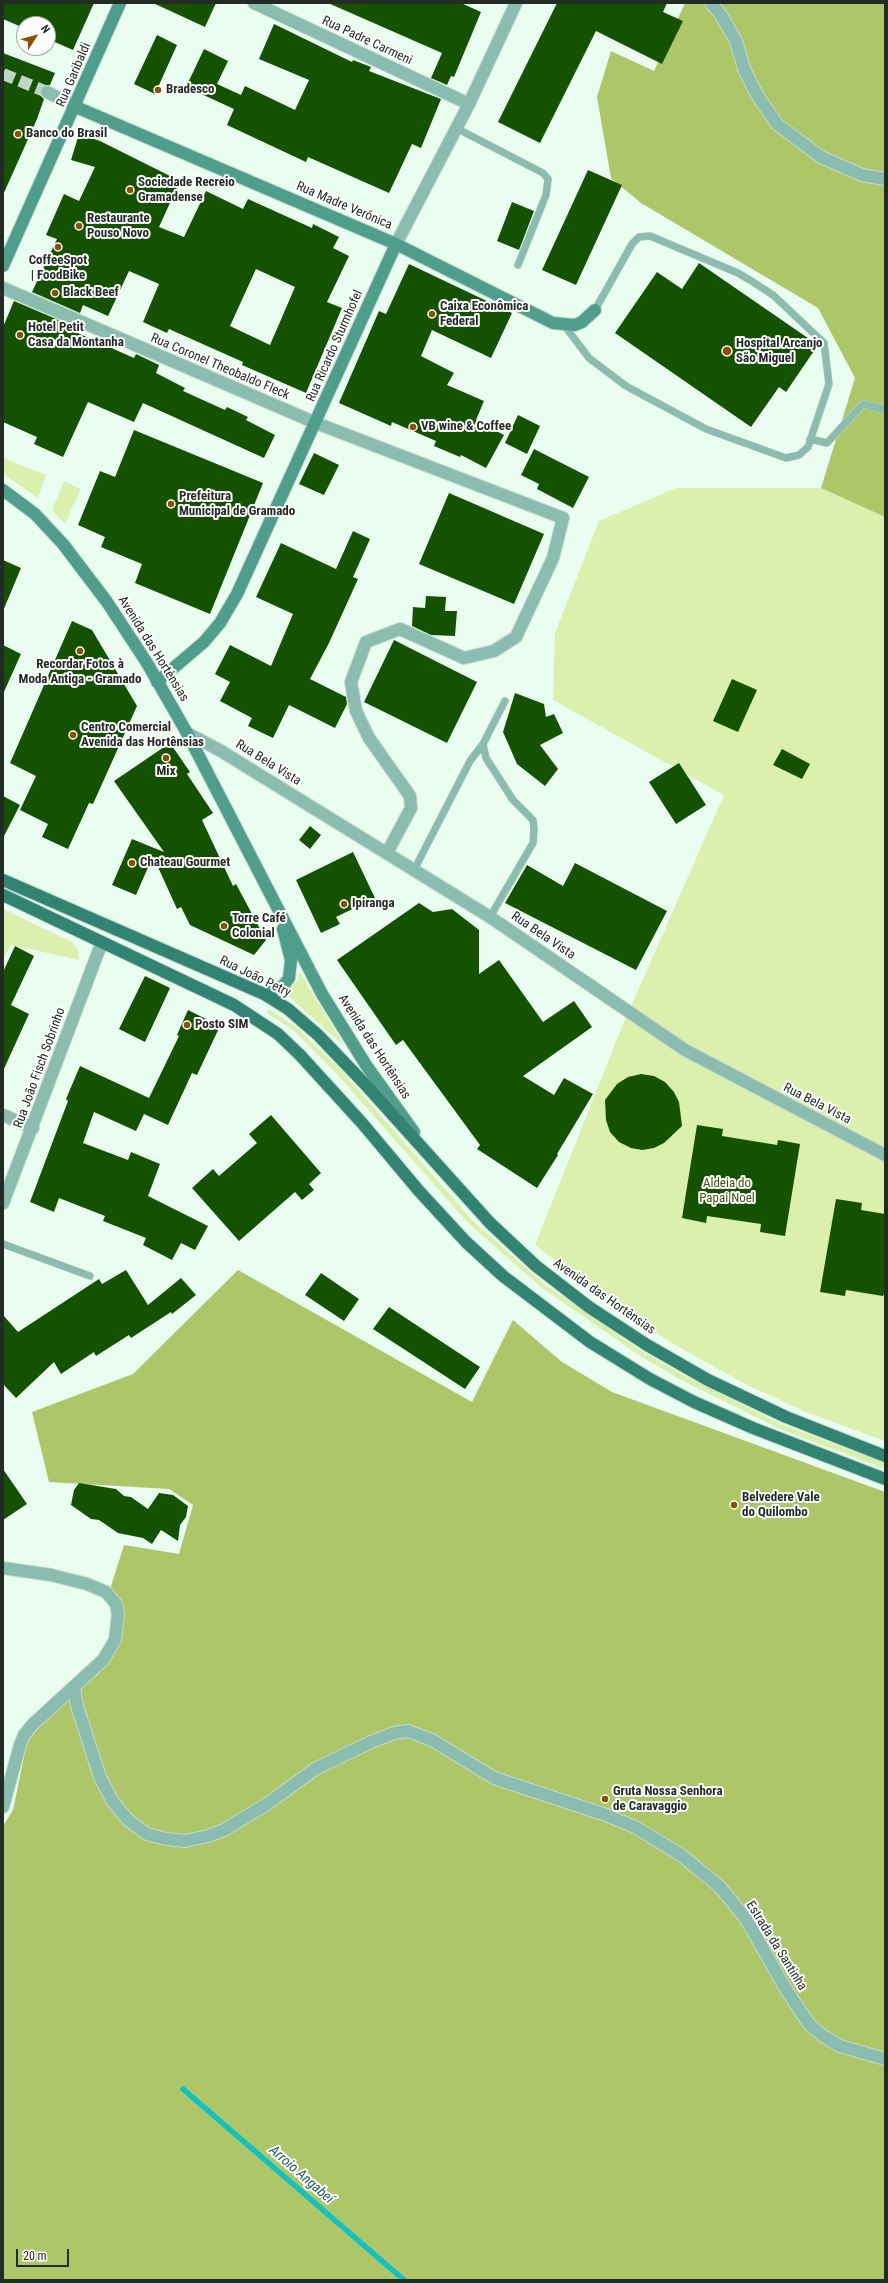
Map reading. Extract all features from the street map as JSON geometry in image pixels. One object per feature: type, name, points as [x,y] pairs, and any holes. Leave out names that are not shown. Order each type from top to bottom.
[{"type":"main road","name":"Rua Garibaldi","points":[[3,266],[76,107],[120,3]]},
{"type":"main road","name":"Rua Madre Verônica","points":[[76,107],[396,244],[553,322],[564,325]]},
{"type":"main road","name":"Rua Ricardo Sturmhofel","points":[[157,682],[191,656],[220,623],[237,594],[252,556],[316,424],[396,244]]},
{"type":"main road","points":[[564,325],[582,322],[595,310]]},
{"type":"main road","name":"Avenida das Hortênsias","points":[[3,490],[34,514],[82,567],[123,626],[188,733],[322,994],[366,1064],[442,1172],[490,1223],[536,1266],[589,1307],[647,1345],[708,1380],[786,1417],[885,1456]]},
{"type":"main road","name":"Rua João Petry","points":[[3,880],[264,994],[288,1009],[323,1040],[364,1083],[442,1172]]},
{"type":"main road","points":[[3,895],[234,1005],[257,1018],[278,1034],[300,1055],[466,1242],[503,1276],[590,1342],[650,1380],[694,1402],[753,1428],[885,1479]]},
{"type":"main road","points":[[264,994],[282,986],[289,978],[291,970],[291,960],[279,910]]},
{"type":"street","name":"Rua Padre Carmeni","points":[[254,3],[469,104]]},
{"type":"street","name":"Rua Ricardo Sturmhofel","points":[[396,244],[469,104],[516,3]]},
{"type":"street","points":[[711,3],[721,15],[736,41],[744,69],[757,95],[777,124],[821,157],[862,175],[885,179]]},
{"type":"street","points":[[47,92],[76,107]]},
{"type":"street","name":"Rua Coronel Theobaldo Fleck","points":[[3,288],[316,424],[563,518],[553,558],[516,637],[494,651],[464,658],[400,629],[366,642],[351,682],[356,711],[369,738],[410,796],[411,808],[387,853]]},
{"type":"street","name":"Rua Bela Vista","points":[[188,733],[221,751],[490,917],[685,1050],[885,1155]]},
{"type":"street","name":"Rua João Fisch Sobrinho","points":[[3,1203],[33,1128],[102,942]]},
{"type":"street","points":[[3,1115],[33,1128]]},
{"type":"street","points":[[3,1568],[51,1575],[87,1584],[106,1592],[116,1604],[118,1614],[115,1640],[103,1660],[32,1725],[24,1735],[3,1807]]},
{"type":"street","name":"Estrada da Santinha","points":[[74,1688],[80,1717],[100,1777],[113,1802],[128,1820],[147,1834],[166,1839],[185,1841],[208,1836],[224,1830],[267,1804],[315,1769],[371,1742],[394,1733],[408,1731],[432,1740],[494,1778],[606,1814],[635,1827],[681,1855],[720,1887],[746,1919],[787,1991],[809,2024],[823,2036],[840,2046],[885,2059]]},
{"type":"lane","points":[[456,128],[543,173],[548,179],[546,195],[518,265]]},
{"type":"lane","points":[[564,325],[589,358],[626,386],[706,429],[786,458],[799,455],[808,447],[829,384],[824,343],[773,295],[753,282],[738,273],[650,236],[639,237],[632,244],[595,310]]},
{"type":"lane","points":[[810,439],[827,443],[863,404],[885,410]]},
{"type":"lane","points":[[414,870],[470,761],[483,744],[505,701]]},
{"type":"lane","points":[[483,744],[486,758],[499,780],[513,800],[533,820],[534,829],[533,843],[490,917]]},
{"type":"lane","points":[[3,1244],[90,1276]]},
{"type":"green space","points":[[685,3],[885,3],[885,517],[821,488],[855,378],[818,308],[641,203],[611,178],[597,97],[611,51],[654,71]]},
{"type":"green space","points":[[3,458],[46,475],[38,498],[3,474]]},
{"type":"green space","points":[[64,481],[81,489],[65,524],[52,510]]},
{"type":"green space","name":"Aldeia do Papai Noel","points":[[676,488],[821,488],[885,517],[885,1441],[808,1413],[747,1385],[675,1345],[621,1311],[535,1245],[621,1029],[724,795],[553,700],[555,633],[599,521]]},
{"type":"green space","points":[[3,909],[72,942],[78,950],[79,960],[11,945],[3,959]]},
{"type":"green space","points":[[299,971],[345,1047],[285,993],[298,979]]},
{"type":"green space","points":[[269,1009],[295,1026],[341,1070],[471,1219],[543,1283],[643,1352],[685,1376],[781,1424],[885,1463],[885,1469],[780,1429],[683,1381],[640,1356],[541,1287],[467,1222],[337,1074],[293,1030],[267,1013]]},
{"type":"green space","points":[[238,1270],[472,1402],[513,1320],[562,1362],[612,1392],[885,1492],[885,2280],[3,2280],[3,1826],[13,1810],[27,1742],[42,1724],[97,1675],[109,1661],[120,1640],[110,1589],[124,1545],[179,1554],[193,1505],[169,1489],[49,1482],[32,1412],[133,1374]]},
{"type":"building","points":[[3,3],[94,3],[73,50],[56,43],[56,16],[16,16],[16,25],[3,19]]},
{"type":"building","points":[[153,3],[216,3],[205,27]]},
{"type":"building","points":[[328,3],[461,3],[481,12],[454,77],[451,76],[447,85],[431,78],[442,53]]},
{"type":"building","points":[[557,3],[667,3],[663,12],[683,21],[662,64],[596,31],[540,143],[498,122]]},
{"type":"building","points":[[274,24],[352,62],[353,60],[371,67],[369,71],[441,99],[421,148],[412,144],[389,193],[308,157],[306,162],[227,125],[234,109],[186,87],[204,49],[228,61],[217,84],[241,95],[245,86],[295,110],[309,80],[259,59]]},
{"type":"building","points":[[157,35],[177,45],[155,94],[134,84]]},
{"type":"building","points":[[3,53],[55,73],[50,85],[43,86],[40,89],[41,96],[44,99],[37,119],[3,195]]},
{"type":"building","points":[[79,134],[100,141],[180,181],[159,227],[184,237],[206,191],[243,209],[248,199],[312,228],[313,224],[339,237],[333,248],[349,256],[327,302],[342,308],[306,393],[242,365],[243,362],[169,329],[167,333],[143,322],[159,284],[129,271],[108,316],[83,305],[80,313],[32,292],[57,239],[46,235],[64,194],[79,201],[95,167],[71,160]],"holes":[[[256,269],[295,287],[270,345],[230,326]]]},
{"type":"building","points":[[588,170],[622,185],[576,285],[542,270]]},
{"type":"building","points":[[512,202],[534,211],[519,250],[497,241]]},
{"type":"building","name":"Hospital Arcanjo São Miguel","points":[[699,263],[818,345],[786,392],[779,387],[751,427],[615,333],[657,272],[682,289]]},
{"type":"building","points":[[409,264],[512,313],[491,358],[432,330],[421,356],[454,373],[447,385],[484,401],[476,420],[504,435],[486,468],[461,455],[460,457],[434,446],[436,441],[392,422],[391,426],[339,403],[379,311],[386,314]]},
{"type":"building","points":[[14,301],[75,327],[73,331],[134,358],[136,354],[159,365],[156,373],[185,388],[183,391],[225,410],[227,407],[248,417],[246,420],[275,435],[264,458],[143,403],[134,422],[88,402],[63,457],[34,444],[37,437],[3,422],[3,327]]},
{"type":"building","points":[[518,415],[540,426],[527,454],[505,443]]},
{"type":"building","name":"Prefeitura Municipal de Gramado","points":[[134,430],[263,483],[210,614],[135,583],[142,564],[101,547],[105,537],[78,525],[100,471],[115,477]]},
{"type":"building","points":[[534,449],[589,477],[573,508],[537,489],[539,484],[521,475]]},
{"type":"building","points":[[314,453],[339,465],[324,495],[299,484]]},
{"type":"building","points":[[449,493],[544,534],[514,604],[419,564]]},
{"type":"building","points":[[353,531],[370,539],[353,577],[358,579],[329,643],[310,679],[346,697],[347,704],[335,728],[289,705],[273,738],[248,726],[252,718],[220,701],[230,682],[215,674],[230,645],[271,666],[293,614],[256,597],[281,543],[336,569]]},
{"type":"building","points":[[3,560],[21,568],[3,611]]},
{"type":"building","points":[[426,596],[446,597],[445,611],[457,611],[455,636],[431,635],[412,626],[413,607],[425,608]]},
{"type":"building","name":"Centro Comercial Avenida das Hortênsias","points":[[72,621],[92,630],[137,706],[93,804],[89,803],[68,849],[42,837],[48,824],[20,810],[36,776],[10,763]]},
{"type":"building","points":[[394,640],[477,682],[447,743],[364,702]]},
{"type":"building","points":[[3,645],[21,654],[3,694]]},
{"type":"building","points":[[732,679],[757,690],[738,732],[713,721]]},
{"type":"building","points":[[515,693],[544,704],[546,717],[554,714],[563,733],[540,745],[558,769],[545,786],[517,764],[503,732]]},
{"type":"building","points":[[170,743],[190,772],[187,774],[213,813],[202,820],[233,886],[236,884],[266,940],[254,955],[190,925],[181,907],[177,909],[153,856],[136,895],[112,885],[132,839],[164,852],[114,781]]},
{"type":"building","points":[[782,749],[810,764],[802,779],[773,765]]},
{"type":"building","points":[[679,763],[706,805],[676,824],[649,782]]},
{"type":"building","points":[[3,796],[20,805],[3,838]]},
{"type":"building","points":[[310,826],[321,835],[310,849],[299,840]]},
{"type":"building","points":[[353,852],[375,898],[336,917],[340,924],[321,933],[296,880]]},
{"type":"building","points":[[575,863],[667,911],[636,970],[505,903],[527,865],[563,886]]},
{"type":"building","points":[[419,903],[433,912],[452,909],[479,930],[479,974],[499,960],[543,1022],[574,1001],[592,1027],[523,1076],[554,1095],[564,1078],[593,1094],[537,1188],[477,1149],[480,1145],[403,1040],[396,1045],[337,960]]},
{"type":"building","points":[[15,946],[34,956],[11,1005],[29,1014],[3,1071],[3,972]]},
{"type":"building","points":[[145,976],[170,988],[145,1042],[119,1029]]},
{"type":"building","points":[[188,1010],[220,1026],[197,1075],[192,1073],[168,1125],[144,1114],[136,1131],[94,1112],[83,1143],[128,1160],[131,1152],[160,1164],[148,1196],[208,1226],[195,1250],[181,1243],[172,1260],[143,1245],[146,1238],[103,1221],[105,1216],[59,1198],[54,1212],[30,1202],[68,1101],[66,1099],[80,1066],[149,1098],[179,1036],[177,1035]]},
{"type":"building","points":[[641,1074],[654,1076],[665,1082],[674,1092],[679,1102],[682,1126],[664,1143],[654,1148],[642,1150],[631,1148],[619,1142],[610,1132],[606,1120],[605,1100],[617,1084],[628,1077]]},
{"type":"building","points":[[271,1115],[321,1173],[309,1184],[314,1190],[302,1200],[295,1192],[239,1241],[192,1188],[213,1169],[219,1176],[257,1143],[249,1134]]},
{"type":"building","points":[[697,1125],[723,1129],[722,1136],[777,1145],[778,1140],[800,1144],[785,1236],[760,1232],[761,1224],[707,1216],[706,1223],[682,1218]]},
{"type":"building","points":[[836,1199],[862,1203],[861,1210],[885,1214],[885,1292],[883,1296],[846,1290],[845,1296],[820,1292]]},
{"type":"building","points":[[126,1270],[148,1305],[181,1278],[196,1295],[172,1314],[171,1312],[131,1338],[129,1335],[96,1356],[94,1352],[61,1374],[54,1362],[16,1398],[3,1384],[3,1315],[18,1332],[99,1279],[102,1284]]},
{"type":"building","points":[[321,1273],[359,1299],[344,1321],[305,1295]]},
{"type":"building","points":[[389,1307],[480,1367],[465,1389],[373,1329]]},
{"type":"building","points":[[3,1469],[27,1504],[3,1520]]},
{"type":"building","points":[[79,1483],[116,1489],[124,1496],[131,1497],[148,1509],[159,1493],[173,1495],[188,1506],[186,1517],[180,1525],[178,1541],[161,1530],[152,1544],[143,1538],[118,1533],[99,1520],[91,1519],[71,1505],[74,1490]]},
{"type":"waterway","name":"Arroio Angabeí","points":[[183,2089],[404,2280]]},
{"type":"tunnel","points":[[3,74],[47,92]]},
{"type":"place","name":"Bradesco","points":[[158,90]]},
{"type":"place","name":"Banco do Brasil","points":[[18,134]]},
{"type":"place","name":"Sociedade Recreio Gramadense","points":[[130,190]]},
{"type":"place","name":"Restaurante Pouso Novo","points":[[79,226]]},
{"type":"place","name":"CoffeeSpot | FoodBike","points":[[58,247]]},
{"type":"place","name":"Black Beef","points":[[55,293]]},
{"type":"place","name":"Caixa Econômica Federal","points":[[432,314]]},
{"type":"place","name":"Hotel Petit Casa da Montanha","points":[[20,335]]},
{"type":"place","name":"Hospital Arcanjo São Miguel","points":[[727,351]]},
{"type":"place","name":"VB wine & Coffee","points":[[413,427]]},
{"type":"place","name":"Prefeitura Municipal de Gramado","points":[[171,504]]},
{"type":"place","name":"Recordar Fotos à Moda Antiga - Gramado","points":[[80,651]]},
{"type":"place","name":"Centro Comercial Avenida das Hortênsias","points":[[73,735]]},
{"type":"place","name":"Mix","points":[[166,758]]},
{"type":"place","name":"Chateau Gourmet","points":[[132,863]]},
{"type":"place","name":"Ipiranga","points":[[344,904]]},
{"type":"place","name":"Torre Café Colonial","points":[[224,926]]},
{"type":"place","name":"Posto SIM","points":[[187,1025]]},
{"type":"place","name":"Belvedere Vale do Quilombo","points":[[734,1505]]},
{"type":"place","name":"Gruta Nossa Senhora de Caravaggio","points":[[605,1799]]}]
